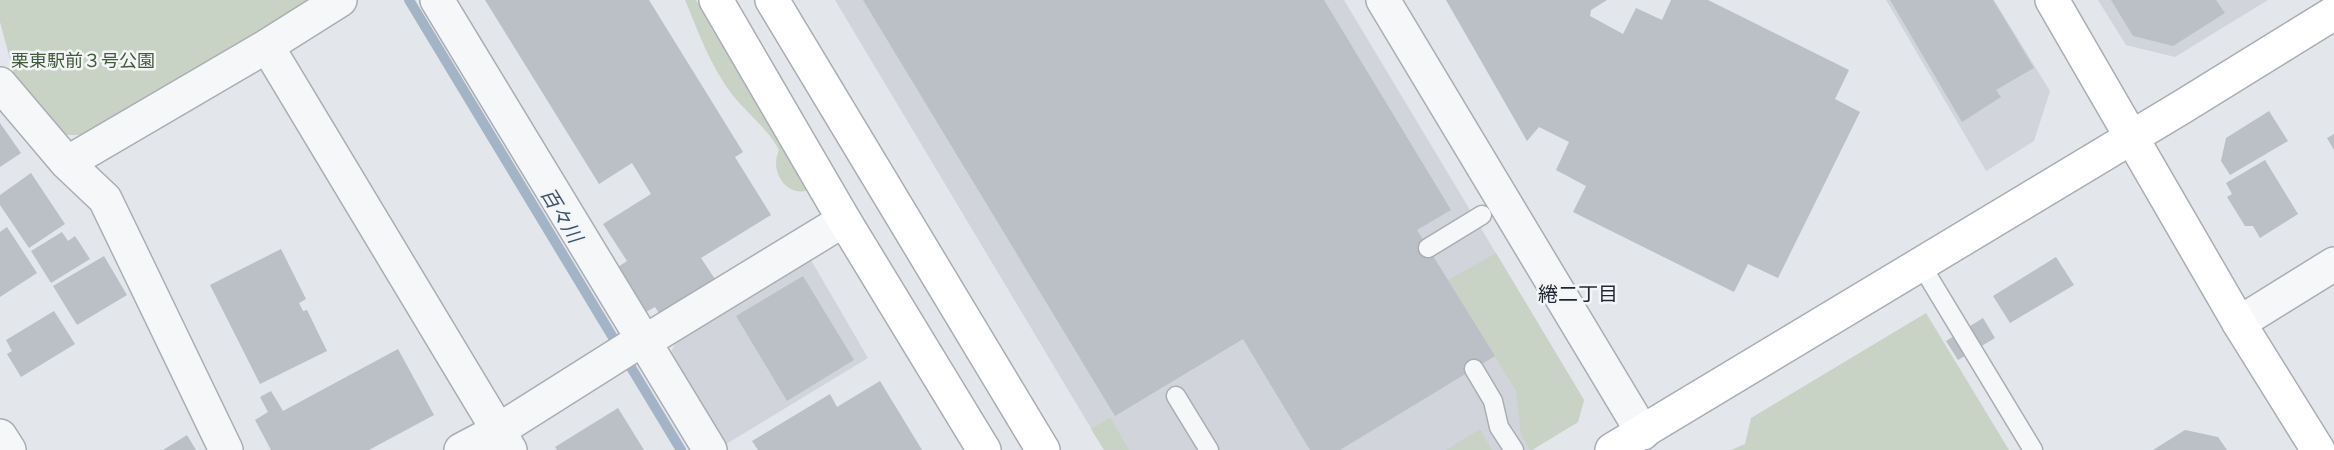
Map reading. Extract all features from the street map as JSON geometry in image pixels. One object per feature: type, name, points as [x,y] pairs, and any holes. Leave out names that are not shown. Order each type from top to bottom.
[{"type":"street","points":[[67,163],[267,46],[340,0]]},
{"type":"street","points":[[437,0],[629,349],[710,450]]},
{"type":"street","points":[[716,0],[844,220],[984,450]]},
{"type":"street","points":[[772,0],[1043,450]]},
{"type":"street","points":[[1383,0],[1643,433]]},
{"type":"street","points":[[2052,0],[2239,323],[2318,450]]},
{"type":"street","points":[[1612,450],[2334,13]]},
{"type":"street","points":[[267,46],[504,440]]},
{"type":"street","points":[[0,84],[67,163],[105,199],[226,450]]},
{"type":"street","points":[[461,450],[504,440],[629,349],[844,220]]},
{"type":"street","points":[[2239,323],[2334,264]]},
{"type":"street","points":[[0,436],[9,450]]},
{"type":"lane","points":[[1428,248],[1482,215]]},
{"type":"lane","points":[[1920,263],[2033,450]]},
{"type":"lane","points":[[1474,369],[1493,400],[1499,426],[1514,450]]},
{"type":"lane","points":[[1176,396],[1209,450]]},
{"type":"shaded area","points":[[835,0],[1344,0],[1584,400],[1578,422],[1532,450],[1104,450]]},
{"type":"shaded area","points":[[1886,0],[1994,0],[2050,91],[2034,141],[1986,171]]},
{"type":"shaded area","points":[[2098,0],[2268,0],[2175,57],[2126,45]]},
{"type":"shaded area","points":[[811,260],[868,358],[723,446],[669,357],[676,341]]},
{"type":"green space","name":"栗東駅前３号公園","points":[[0,0],[310,0],[81,135],[62,135],[14,74],[0,22]]},
{"type":"green space","points":[[685,0],[696,0],[810,190],[794,190],[782,181],[776,166],[779,150],[769,134],[737,100],[717,71]]},
{"type":"green space","points":[[1496,253],[1584,400],[1578,422],[1532,450],[1521,435],[1516,391],[1448,280]]},
{"type":"green space","points":[[1926,313],[2009,450],[1731,450],[1745,444],[1751,418]]},
{"type":"green space","points":[[1110,417],[1129,450],[1104,450],[1091,429]]},
{"type":"green space","points":[[1480,429],[1492,450],[1446,450]]},
{"type":"building","points":[[485,0],[649,0],[743,152],[735,157],[771,215],[701,258],[715,279],[659,313],[655,307],[646,312],[618,267],[627,261],[603,224],[651,194],[632,163],[599,184]]},
{"type":"building","points":[[863,0],[1324,0],[1451,210],[1417,230],[1495,356],[1340,450],[1310,450],[1243,339],[1115,416]]},
{"type":"building","points":[[1446,0],[1607,0],[1591,10],[1590,16],[1623,34],[1636,8],[1662,20],[1671,0],[1708,0],[1849,70],[1835,99],[1860,112],[1778,278],[1748,264],[1734,292],[1573,212],[1586,186],[1556,170],[1569,142],[1539,127],[1527,141]]},
{"type":"building","points":[[1890,0],[1993,0],[2034,68],[1996,90],[2001,97],[1962,122]]},
{"type":"building","points":[[2111,0],[2216,0],[2225,13],[2173,46],[2133,36]]},
{"type":"building","points":[[2269,111],[2288,141],[2230,175],[2221,161],[2226,138]]},
{"type":"building","points":[[0,123],[21,153],[0,167]]},
{"type":"building","points":[[2334,134],[2334,150],[2327,138]]},
{"type":"building","points":[[2265,160],[2298,214],[2260,238],[2253,226],[2245,226],[2227,197],[2232,194],[2226,183]]},
{"type":"building","points":[[31,173],[65,224],[29,248],[0,205],[0,195]]},
{"type":"building","points":[[7,227],[37,273],[0,297],[0,232]]},
{"type":"building","points":[[62,232],[68,241],[75,236],[90,259],[51,283],[31,251]]},
{"type":"building","points":[[281,249],[306,299],[299,303],[303,311],[307,310],[327,351],[260,384],[210,285]]},
{"type":"building","points":[[104,256],[127,295],[77,325],[53,286]]},
{"type":"building","points":[[2056,257],[2074,285],[2010,323],[1993,296]]},
{"type":"building","points":[[803,276],[854,360],[787,401],[736,316]]},
{"type":"building","points":[[54,311],[75,344],[21,377],[7,354],[12,351],[6,340]]},
{"type":"building","points":[[1983,318],[1995,338],[1958,360],[1946,341]]},
{"type":"building","points":[[398,349],[434,415],[369,450],[271,450],[255,420],[268,412],[260,397],[271,391],[283,411]]},
{"type":"building","points":[[880,381],[922,450],[758,450],[752,441],[830,394],[837,407]]},
{"type":"building","points":[[618,408],[644,450],[557,450],[555,447]]},
{"type":"building","points":[[2185,430],[2218,437],[2227,450],[2153,450]]},
{"type":"building","points":[[187,435],[196,450],[163,450]]},
{"type":"waterway","name":"百々川","points":[[409,0],[681,450]]},
{"type":"district","name":"綣二丁目","points":[[1578,296]]}]
